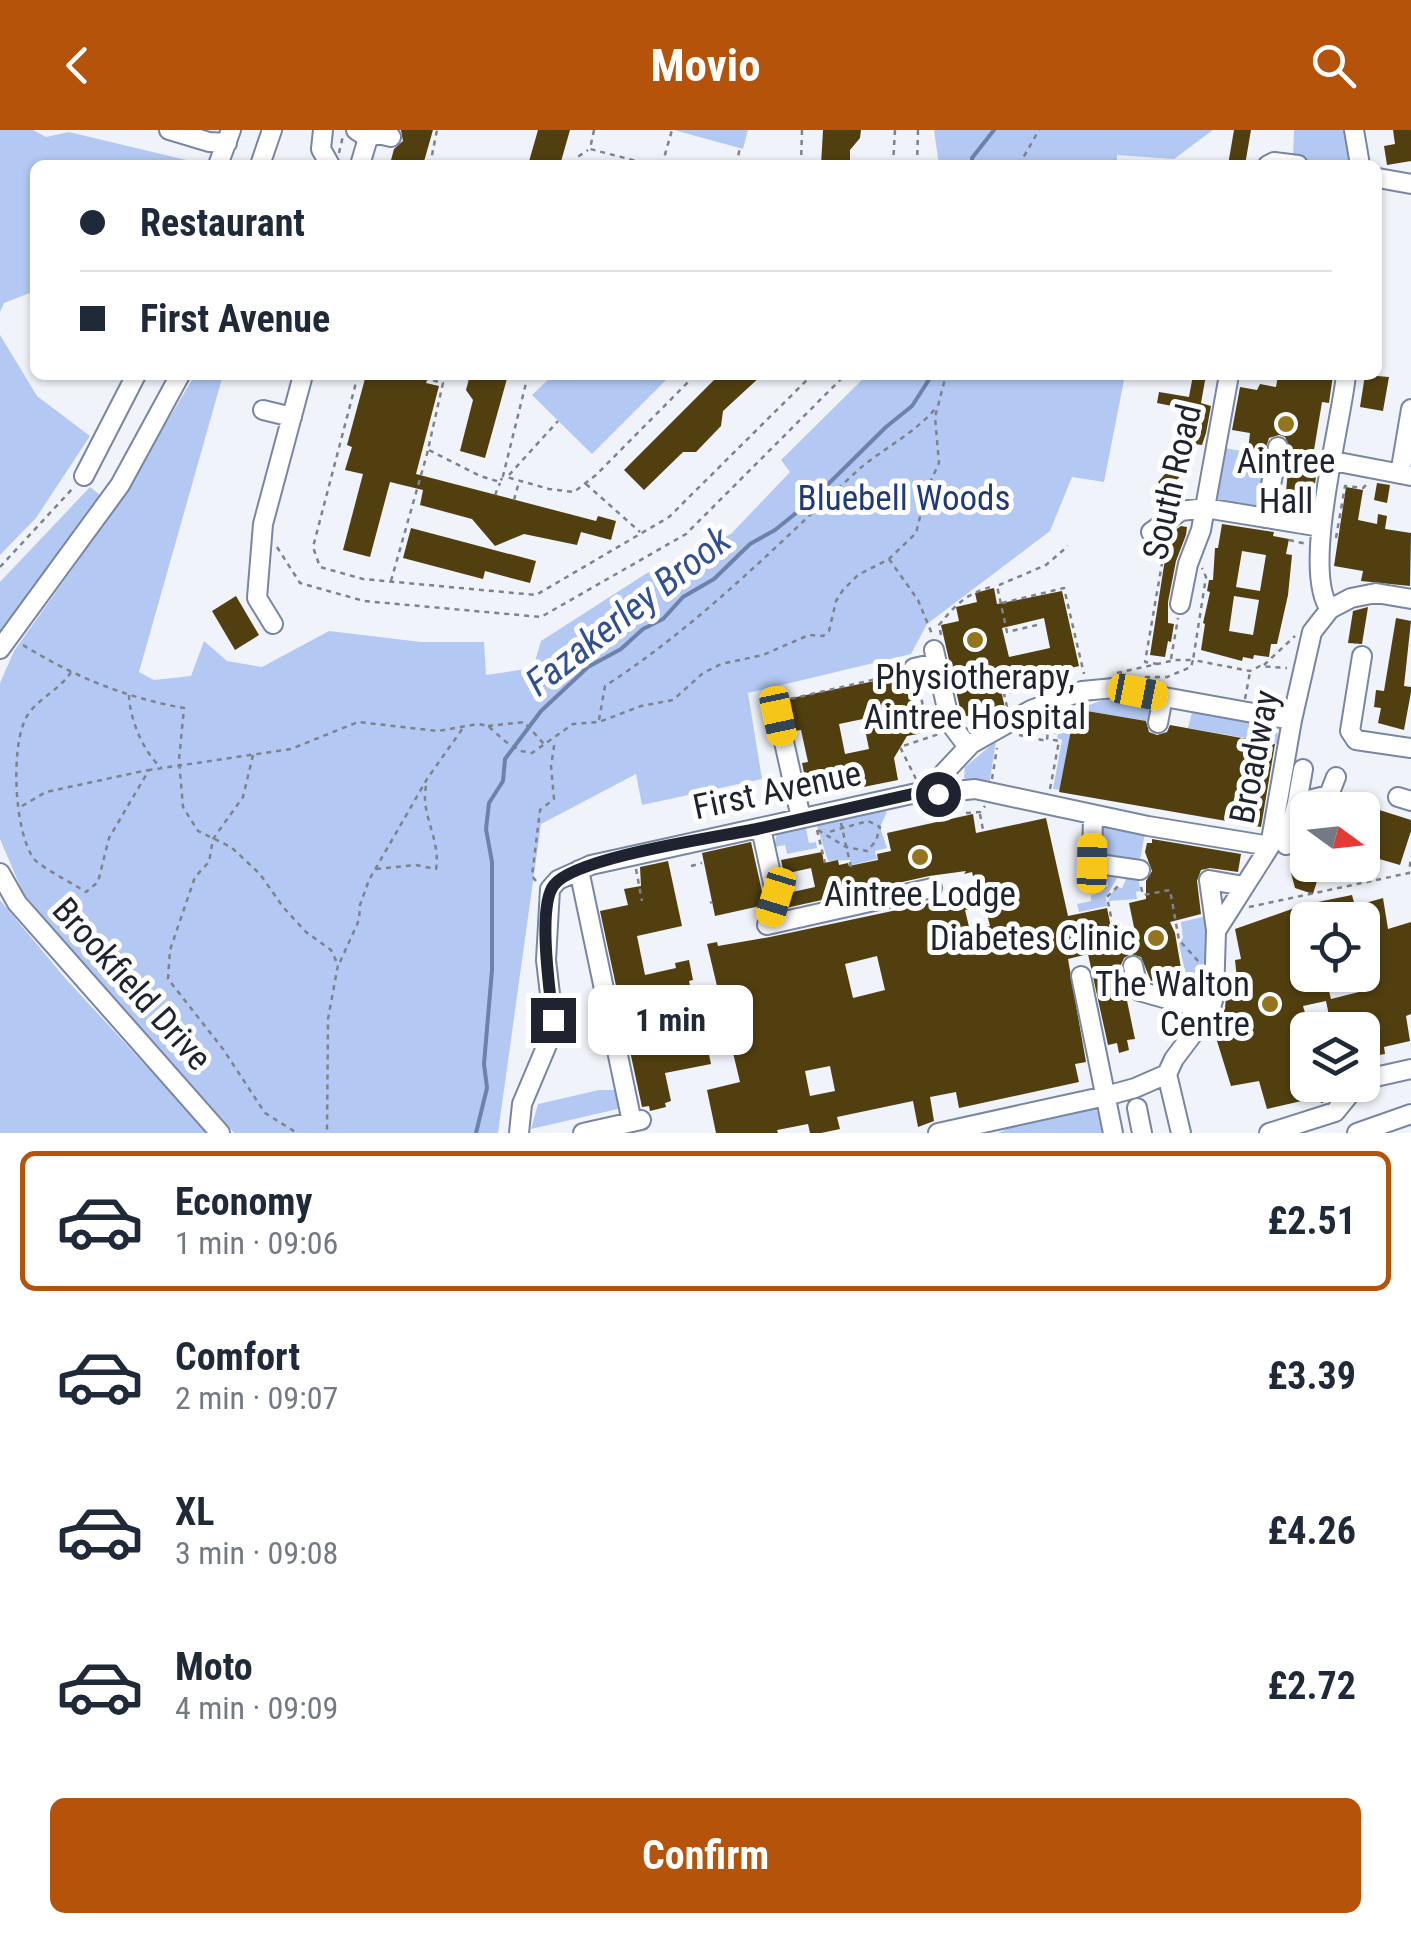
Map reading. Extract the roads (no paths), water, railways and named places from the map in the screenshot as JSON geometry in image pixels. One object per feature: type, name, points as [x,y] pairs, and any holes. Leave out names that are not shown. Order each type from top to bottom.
[{"type":"street","points":[[169,130],[229,136],[220,160]]},
{"type":"street","points":[[262,160],[272,130]]},
{"type":"street","points":[[323,130],[321,149],[329,160]]},
{"type":"street","points":[[1354,130],[1359,160]]},
{"type":"street","points":[[360,160],[362,134],[390,137]]},
{"type":"street","points":[[1382,179],[1411,184]]},
{"type":"street","points":[[84,476],[133,380]]},
{"type":"street","points":[[4,643],[120,485],[177,380]]},
{"type":"street","points":[[273,624],[257,598],[263,524],[302,380]]},
{"type":"street","name":"South Road","points":[[1180,604],[1205,508],[1227,380]]},
{"type":"street","points":[[1345,380],[1320,526],[1322,594],[1330,609],[1364,594],[1411,599]]},
{"type":"street","points":[[1333,462],[1405,475],[1411,409]]},
{"type":"street","points":[[263,410],[292,417]]},
{"type":"street","points":[[1265,518],[1278,447]]},
{"type":"street","points":[[1152,532],[1181,511],[1205,508],[1320,526]]},
{"type":"street","name":"Broadway","points":[[1216,931],[1244,886],[1278,845],[1292,720],[1312,632],[1330,609]]},
{"type":"street","points":[[1362,656],[1350,730],[1356,740],[1411,748]]},
{"type":"street","points":[[909,671],[935,657],[950,723],[969,746]]},
{"type":"street","points":[[928,785],[969,746],[1031,710],[1082,691],[1114,688],[1292,720]]},
{"type":"street","points":[[1158,723],[1163,697]]},
{"type":"street","points":[[779,708],[811,824]]},
{"type":"street","points":[[965,794],[957,772],[969,746]]},
{"type":"street","points":[[1299,792],[1302,769]]},
{"type":"street","points":[[1330,792],[1336,777]]},
{"type":"street","name":"First Avenue","points":[[518,1133],[522,1104],[549,1040],[553,1020],[546,938],[550,889],[558,880],[579,870],[690,859],[761,828],[811,824],[928,785],[938,794],[1104,811],[1278,845]]},
{"type":"street","points":[[1104,811],[1092,863],[1127,874]]},
{"type":"street","points":[[1278,845],[1290,818]]},
{"type":"street","points":[[761,828],[776,897],[767,925],[932,888]]},
{"type":"street","points":[[579,870],[637,1121],[583,1133]]},
{"type":"street","name":"Brookfield Drive","points":[[0,873],[17,904],[220,1133]]},
{"type":"street","points":[[938,1133],[972,1130],[1013,1114],[1106,1096],[1167,1074],[1210,1011],[1214,997],[1216,931],[1209,880],[1244,886]]},
{"type":"street","points":[[1133,966],[1139,991],[1210,1011]]},
{"type":"street","points":[[1080,976],[1113,1133]]},
{"type":"street","points":[[1380,1076],[1411,1069]]},
{"type":"street","points":[[1167,1074],[1181,1133]]},
{"type":"street","points":[[1269,1133],[1335,1112],[1343,1102]]},
{"type":"street","points":[[1137,1108],[1142,1133]]},
{"type":"street","points":[[1357,1133],[1411,1114]]},
{"type":"waterway","name":"Fazakerley Brook","points":[[972,160],[994,130]]},
{"type":"waterway","name":"Fazakerley Brook","points":[[476,1133],[487,1088],[484,1064],[492,970],[492,862],[486,829],[489,803],[503,781],[505,759],[541,711],[588,667],[663,619],[683,597],[714,579],[750,544],[811,501],[912,406],[929,380]]},
{"type":"place","name":"Aintree Hall","points":[[1286,424]]},
{"type":"place","name":"Physiotherapy, Aintree Hospital","points":[[975,640]]},
{"type":"place","name":"Aintree Lodge","points":[[920,857]]},
{"type":"place","name":"Diabetes Clinic","points":[[1156,938]]},
{"type":"place","name":"The Walton Centre","points":[[1270,1004]]},
{"type":"park label","name":"Bluebell Woods","points":[[904,498]]}]
